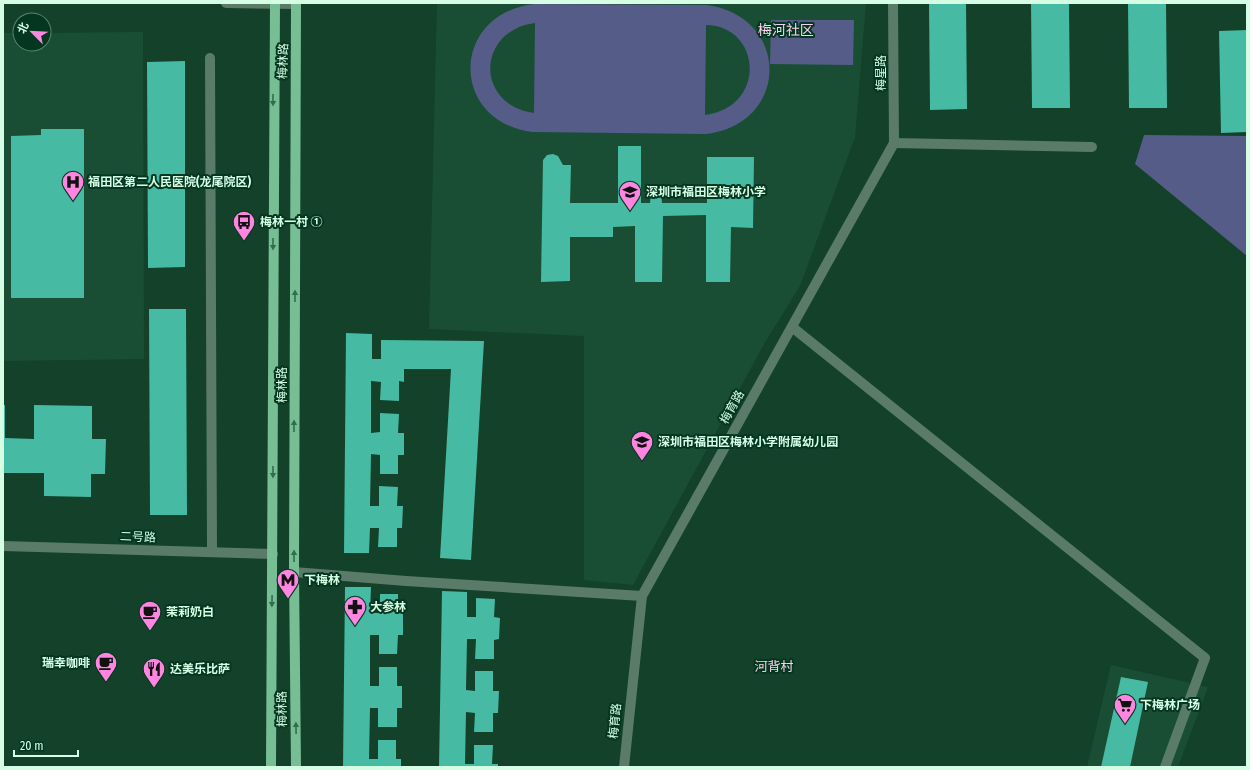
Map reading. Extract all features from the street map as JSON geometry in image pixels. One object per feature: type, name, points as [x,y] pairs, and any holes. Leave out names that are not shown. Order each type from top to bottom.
[{"type":"main road","name":"梅林路","points":[[271,767],[274,4]]},
{"type":"main road","name":"梅林路","points":[[296,4],[294,572],[296,767]]},
{"type":"street","points":[[226,3],[296,4]]},
{"type":"street","name":"梅星路","points":[[893,3],[894,143]]},
{"type":"street","points":[[210,58],[212,552]]},
{"type":"street","points":[[894,143],[1092,147]]},
{"type":"street","name":"梅育路","points":[[624,767],[642,596],[894,143]]},
{"type":"street","points":[[792,326],[1206,658],[1165,767]]},
{"type":"street","name":"二号路","points":[[3,546],[273,554]]},
{"type":"street","points":[[294,572],[406,581],[642,596]]},
{"type":"shaded area","name":"深圳市福田区梅林小学","points":[[437,3],[866,3],[855,137],[800,286],[764,344],[633,585],[584,580],[584,336],[429,329]]},
{"type":"shaded area","points":[[534,4],[707,5],[735,14],[754,29],[766,48],[770,70],[765,92],[753,111],[734,126],[706,134],[533,132],[505,124],[486,109],[474,90],[470,68],[475,46],[487,27],[506,12]],"holes":[[[535,23],[534,113],[515,107],[501,97],[493,83],[490,68],[493,53],[502,39],[516,29]],[[706,25],[725,29],[738,38],[747,52],[750,67],[747,83],[739,98],[725,109],[705,115]]]},
{"type":"shaded area","points":[[771,20],[854,20],[853,65],[770,64]]},
{"type":"shaded area","name":"福田区第二人民医院(龙尾院区)","points":[[143,32],[144,359],[3,361],[3,33],[12,33],[12,52],[52,52],[52,33]]},
{"type":"shaded area","points":[[1144,135],[1247,136],[1247,256],[1135,164]]},
{"type":"shaded area","points":[[1111,665],[1208,687],[1178,767],[1087,767]]},
{"type":"building","points":[[929,3],[966,3],[967,109],[930,110]]},
{"type":"building","points":[[1031,3],[1069,3],[1070,108],[1032,108]]},
{"type":"building","points":[[1128,3],[1166,3],[1167,108],[1129,108]]},
{"type":"building","points":[[1247,30],[1247,132],[1221,133],[1219,31]]},
{"type":"building","points":[[185,61],[185,267],[148,268],[147,62]]},
{"type":"building","name":"福田区第二人民医院(龙尾院区)","points":[[41,129],[84,129],[84,298],[11,298],[11,136],[41,135]]},
{"type":"building","points":[[618,146],[641,146],[641,203],[650,203],[651,195],[655,189],[661,191],[662,203],[707,203],[707,157],[754,157],[753,228],[731,227],[730,282],[706,282],[706,215],[663,216],[662,282],[635,282],[635,226],[613,227],[613,237],[570,237],[570,281],[541,282],[543,160],[547,155],[553,154],[558,156],[563,165],[571,165],[570,203],[618,203]]},
{"type":"building","points":[[149,309],[186,309],[187,515],[150,515]]},
{"type":"building","points":[[346,333],[372,334],[372,359],[381,359],[381,340],[484,341],[471,560],[440,558],[451,369],[404,369],[404,382],[399,381],[399,401],[380,400],[381,382],[371,381],[371,433],[380,432],[380,413],[399,414],[398,433],[404,433],[404,455],[398,455],[398,474],[380,474],[380,455],[371,454],[370,506],[379,506],[379,486],[398,487],[397,506],[403,506],[402,528],[397,528],[397,547],[378,547],[379,528],[370,528],[369,553],[344,553]]},
{"type":"building","points":[[3,405],[5,405],[5,438],[34,439],[34,405],[92,406],[92,439],[106,439],[105,474],[91,474],[91,497],[44,496],[44,473],[3,473]]},
{"type":"building","points":[[345,587],[371,587],[370,613],[380,613],[380,594],[398,594],[398,613],[403,613],[403,635],[398,635],[397,654],[379,654],[379,635],[370,635],[370,686],[379,686],[379,667],[397,667],[397,686],[402,686],[402,708],[397,708],[397,727],[378,727],[378,708],[370,708],[369,759],[378,759],[378,740],[396,740],[396,759],[401,759],[401,767],[343,767]]},
{"type":"building","points":[[442,591],[467,592],[467,617],[476,617],[476,598],[495,599],[494,617],[500,618],[499,639],[494,640],[494,659],[475,659],[476,639],[467,639],[466,690],[475,691],[475,671],[493,671],[493,691],[499,691],[498,713],[493,713],[493,732],[474,732],[475,713],[466,712],[465,764],[474,764],[474,745],[493,745],[492,764],[498,764],[498,767],[439,767]]},
{"type":"building","name":"下梅林广场","points":[[1121,677],[1148,682],[1130,767],[1101,767]]},
{"type":"place","name":"福田区第二人民医院(龙尾院区)","points":[[73,202]]},
{"type":"place","name":"深圳市福田区梅林小学","points":[[630,212]]},
{"type":"place","name":"梅林一村 ①","points":[[244,242]]},
{"type":"place","name":"深圳市福田区梅林小学附属幼儿园","points":[[642,462]]},
{"type":"place","name":"下梅林","points":[[288,600]]},
{"type":"place","name":"大参林","points":[[355,626]]},
{"type":"place","name":"茉莉奶白","points":[[150,632]]},
{"type":"place","name":"瑞幸咖啡","points":[[106,682]]},
{"type":"place","name":"达美乐比萨","points":[[154,688]]},
{"type":"place","name":"下梅林广场","points":[[1125,724]]},
{"type":"district","name":"梅河社区","points":[[786,30]]},
{"type":"district","name":"河背村","points":[[774,666]]}]
